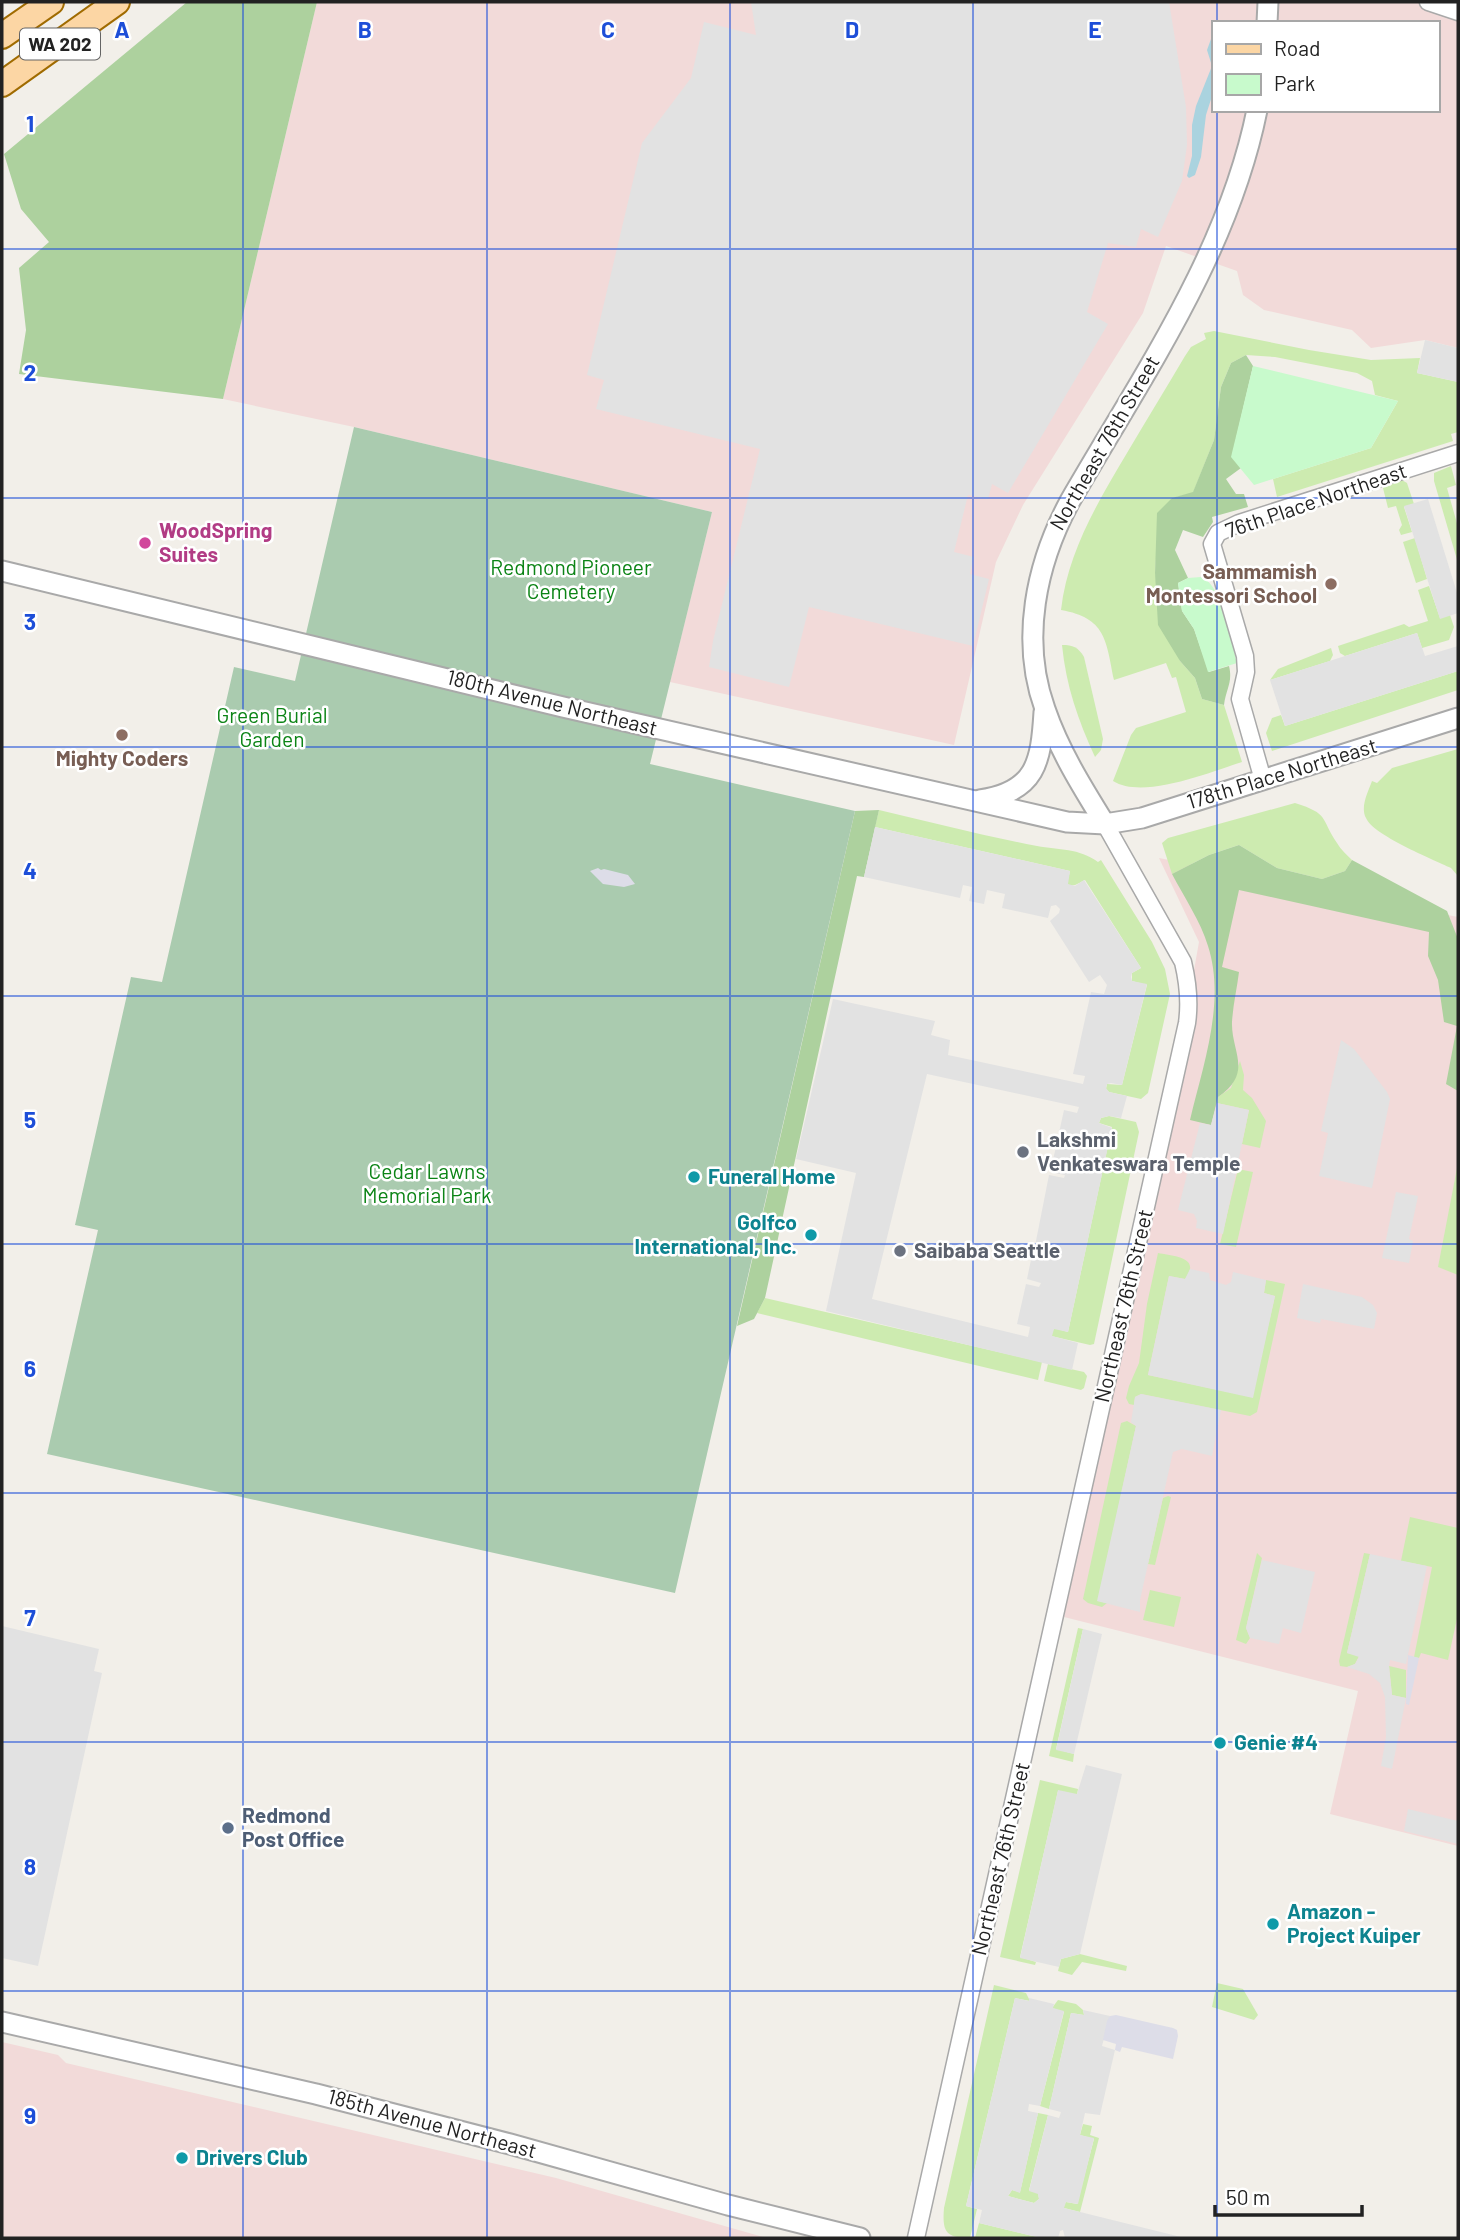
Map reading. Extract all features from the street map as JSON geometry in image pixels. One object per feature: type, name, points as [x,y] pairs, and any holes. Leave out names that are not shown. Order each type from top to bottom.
[{"type":"main road","name":"WA 202","points":[[2,36],[51,2]]},
{"type":"main road","name":"WA 202","points":[[2,84],[117,2]]},
{"type":"street","points":[[1268,2],[1268,21]]},
{"type":"street","points":[[1428,2],[1458,12]]},
{"type":"street","name":"Northeast 76th Street","points":[[916,2238],[1187,1023],[1189,1003],[1188,981],[1183,962],[1072,769],[1044,708],[1035,668],[1033,625],[1040,576],[1048,547],[1070,501],[1198,280],[1234,196],[1248,150],[1256,112]]},
{"type":"street","name":"76th Place Northeast","points":[[1263,780],[1240,699],[1247,672],[1245,656],[1212,544],[1218,534],[1239,523],[1458,453]]},
{"type":"street","name":"180th Avenue Northeast","points":[[2,571],[563,707],[969,801],[1067,822],[1105,824]]},
{"type":"street","points":[[969,801],[1004,795],[1024,783],[1031,775],[1041,753],[1044,708]]},
{"type":"street","name":"178th Place Northeast","points":[[1105,824],[1142,818],[1458,718]]},
{"type":"street","name":"185th Avenue Northeast","points":[[2,2022],[328,2097],[860,2238]]},
{"type":"shaded area","points":[[317,2],[1458,2],[1458,348],[1425,340],[1371,348],[1352,330],[1264,310],[1243,295],[1237,271],[1166,246],[1143,313],[1023,505],[996,562],[954,745],[670,682],[712,512],[354,427],[223,399]]},
{"type":"shaded area","points":[[751,2],[1169,2],[1186,107],[1187,145],[1182,181],[1158,237],[1141,229],[1136,247],[1108,243],[1087,312],[1108,324],[1008,493],[992,484],[988,499],[968,495],[954,552],[974,557],[970,574],[989,579],[973,646],[809,607],[789,687],[709,667],[760,449],[596,409],[604,380],[587,375],[642,143],[691,78],[704,22],[756,35]]},
{"type":"shaded area","points":[[1425,340],[1458,348],[1458,382],[1417,373]]},
{"type":"shaded area","points":[[1428,499],[1458,596],[1458,613],[1440,619],[1404,506]]},
{"type":"shaded area","points":[[1417,633],[1425,656],[1458,646],[1458,671],[1285,726],[1270,680]]},
{"type":"shaded area","points":[[875,827],[1070,871],[1068,884],[1075,886],[1084,880],[1141,968],[1132,973],[1132,981],[1147,984],[1122,1085],[1111,1083],[1107,1084],[1106,1088],[1109,1092],[1127,1096],[1121,1118],[1109,1116],[1101,1118],[1099,1123],[1112,1128],[1068,1332],[1054,1329],[1052,1336],[1078,1343],[1072,1370],[826,1311],[856,1173],[796,1159],[833,999],[935,1021],[931,1035],[950,1040],[948,1055],[1083,1084],[1085,1076],[1073,1074],[1091,992],[1104,994],[1107,985],[1100,975],[1089,982],[1050,921],[1059,913],[1060,909],[1056,905],[1051,906],[1048,918],[1002,908],[1005,894],[987,890],[984,904],[969,901],[972,887],[963,885],[960,898],[864,877]],"holes":[[[927,1074],[1079,1107],[1077,1113],[1064,1110],[1057,1142],[1071,1146],[1071,1150],[1056,1147],[1050,1172],[1065,1175],[1064,1178],[1049,1175],[1034,1251],[1047,1254],[1046,1258],[1032,1255],[1027,1279],[1041,1283],[1039,1287],[1026,1284],[1017,1324],[1030,1327],[1028,1337],[872,1299]]]},
{"type":"shaded area","points":[[1159,858],[1458,917],[1458,1846],[1330,1814],[1358,1691],[1064,1617],[1173,1088],[1199,942]]},
{"type":"shaded area","points":[[598,868],[628,875],[635,884],[624,887],[603,884],[590,871]]},
{"type":"shaded area","points":[[1341,1040],[1354,1049],[1390,1099],[1372,1188],[1319,1176],[1328,1133],[1321,1131]]},
{"type":"shaded area","points":[[1217,1103],[1249,1110],[1223,1234],[1196,1228],[1194,1214],[1178,1210],[1200,1123],[1211,1125]]},
{"type":"shaded area","points":[[1396,1192],[1418,1196],[1409,1239],[1413,1241],[1409,1263],[1382,1258]]},
{"type":"shaded area","points":[[1190,1269],[1209,1273],[1210,1280],[1226,1285],[1231,1282],[1233,1272],[1266,1280],[1264,1293],[1275,1296],[1253,1398],[1148,1375],[1169,1276],[1185,1279]]},
{"type":"shaded area","points":[[1303,1284],[1362,1297],[1373,1305],[1377,1313],[1374,1329],[1321,1319],[1320,1323],[1297,1318]]},
{"type":"shaded area","points":[[1141,1394],[1221,1410],[1212,1456],[1182,1449],[1173,1452],[1140,1600],[1140,1612],[1097,1601],[1136,1426],[1131,1422],[1135,1397]]},
{"type":"shaded area","points":[[1370,1554],[1427,1566],[1406,1664],[1390,1660],[1392,1695],[1406,1698],[1392,1769],[1381,1766],[1386,1737],[1385,1697],[1380,1683],[1369,1674],[1347,1667],[1355,1664],[1359,1657],[1347,1653]]},
{"type":"shaded area","points":[[1262,1560],[1315,1572],[1301,1633],[1283,1628],[1279,1644],[1250,1638],[1246,1628]]},
{"type":"shaded area","points":[[2,1626],[99,1649],[94,1671],[102,1673],[38,1966],[2,1958]]},
{"type":"shaded area","points":[[1083,1629],[1102,1634],[1074,1754],[1056,1750]]},
{"type":"shaded area","points":[[1408,1655],[1419,1658],[1409,1705],[1406,1704]]},
{"type":"shaded area","points":[[1086,1765],[1122,1774],[1080,1954],[1061,1959],[1059,1967],[1020,1958],[1058,1790],[1077,1794]]},
{"type":"shaded area","points":[[1408,1809],[1458,1821],[1458,1844],[1404,1831]]},
{"type":"shaded area","points":[[1015,1998],[1029,2001],[1029,1998],[1054,2004],[1053,2008],[1064,2011],[1040,2106],[1029,2104],[1028,2111],[1038,2113],[1020,2193],[1012,2190],[1008,2196],[1034,2203],[1039,2199],[1038,2194],[1029,2191],[1048,2115],[1059,2118],[1061,2112],[1049,2109],[1071,2013],[1084,2015],[1083,2010],[1110,2016],[1102,2046],[1115,2050],[1100,2115],[1085,2113],[1080,2135],[1094,2138],[1078,2204],[1066,2202],[1064,2208],[1185,2238],[1065,2238],[1063,2230],[1058,2238],[1041,2238],[979,2223],[982,2210],[966,2206]]},
{"type":"shaded area","points":[[1116,2015],[1177,2030],[1173,2059],[1122,2047],[1120,2052],[1115,2050],[1116,2044],[1103,2040],[1107,2021],[1110,2016]]},
{"type":"shaded area","points":[[2,2042],[58,2055],[66,2063],[556,2178],[767,2238],[2,2238]]},
{"type":"green space","points":[[187,2],[317,2],[223,399],[19,374],[26,330],[19,268],[49,242],[21,209],[4,154]]},
{"type":"green space","points":[[1214,331],[1371,360],[1420,358],[1417,373],[1458,382],[1458,432],[1451,434],[1453,441],[1277,497],[1273,479],[1371,448],[1398,401],[1375,395],[1372,381],[1357,373],[1275,357],[1246,355],[1231,363],[1221,387],[1214,440],[1193,493],[1172,498],[1157,544],[1155,573],[1180,661],[1195,678],[1202,699],[1224,705],[1242,762],[1159,786],[1126,786],[1113,781],[1136,728],[1186,712],[1176,677],[1172,678],[1166,663],[1114,680],[1106,642],[1095,625],[1076,614],[1061,610],[1065,588],[1077,547],[1116,471],[1191,347],[1206,339],[1204,333]]},
{"type":"green space","points":[[1246,355],[1253,366],[1232,456],[1241,468],[1226,479],[1236,494],[1244,494],[1248,507],[1212,517],[1213,522],[1203,537],[1183,530],[1175,550],[1188,578],[1178,583],[1182,611],[1194,629],[1209,672],[1229,666],[1230,681],[1224,705],[1202,699],[1195,678],[1180,661],[1158,625],[1155,573],[1157,513],[1172,498],[1193,492],[1214,440],[1221,387],[1231,363]]},
{"type":"green space","points":[[1253,366],[1398,401],[1371,448],[1254,485],[1231,457]]},
{"type":"green space","name":"Cedar Lawns Memorial Park","points":[[354,427],[712,512],[650,764],[855,811],[675,1593],[47,1454],[98,1230],[75,1225],[131,977],[162,982],[234,667],[295,681]]},
{"type":"green space","points":[[1451,466],[1456,485],[1447,488],[1458,527],[1458,563],[1434,481],[1434,473]]},
{"type":"green space","points":[[1400,479],[1407,483],[1414,504],[1404,507],[1412,532],[1401,535],[1399,530],[1402,525],[1396,506],[1388,508],[1383,488],[1390,481]]},
{"type":"green space","points":[[1415,538],[1427,579],[1416,583],[1403,542]]},
{"type":"green space","points":[[1201,577],[1209,582],[1220,602],[1237,663],[1208,672],[1194,629],[1182,611],[1178,583],[1188,578]]},
{"type":"green space","points":[[1429,586],[1440,618],[1450,615],[1454,627],[1449,640],[1422,648],[1417,633],[1345,656],[1340,653],[1338,646],[1404,624],[1409,627],[1428,621],[1418,590]]},
{"type":"green space","points":[[1062,645],[1075,647],[1084,657],[1103,739],[1101,750],[1095,757],[1083,730],[1066,675]]},
{"type":"green space","points":[[1331,648],[1333,655],[1330,661],[1270,680],[1278,669]]},
{"type":"green space","points":[[1458,671],[1458,690],[1272,751],[1266,733],[1272,718],[1281,715],[1285,726]]},
{"type":"green space","points":[[1458,749],[1458,876],[1451,868],[1380,832],[1366,818],[1364,809],[1372,781],[1377,783],[1392,768]]},
{"type":"green space","points":[[1295,803],[1314,810],[1323,818],[1339,846],[1352,860],[1345,871],[1322,879],[1277,868],[1239,845],[1209,855],[1172,874],[1162,843],[1168,838]]},
{"type":"green space","points":[[879,810],[1017,842],[1076,852],[1098,862],[1101,860],[1152,942],[1165,969],[1170,994],[1148,1093],[1141,1099],[1106,1089],[1107,1084],[1122,1085],[1147,985],[1132,981],[1132,973],[1141,968],[1085,880],[1069,885],[1070,871],[875,827]]},
{"type":"green space","points":[[879,810],[864,877],[857,876],[765,1298],[754,1319],[737,1326],[855,811]]},
{"type":"green space","points":[[1239,845],[1277,868],[1322,879],[1345,871],[1352,860],[1447,911],[1458,939],[1458,1091],[1446,1084],[1457,1026],[1444,1022],[1438,980],[1428,956],[1429,932],[1239,890],[1222,967],[1239,972],[1232,1022],[1238,1070],[1229,1088],[1218,1097],[1211,1125],[1190,1120],[1211,1033],[1215,989],[1213,967],[1205,937],[1172,874],[1209,855]]},
{"type":"green space","points":[[1240,1061],[1244,1075],[1243,1090],[1252,1098],[1266,1121],[1260,1148],[1242,1144],[1249,1110],[1217,1103],[1218,1097],[1231,1088]]},
{"type":"green space","points":[[1109,1116],[1136,1122],[1139,1132],[1094,1344],[1090,1345],[1051,1336],[1054,1328],[1068,1332],[1112,1127],[1099,1123],[1101,1118]]},
{"type":"green space","points":[[1458,1163],[1458,1275],[1438,1267]]},
{"type":"green space","points":[[1238,1169],[1253,1172],[1236,1247],[1220,1244]]},
{"type":"green space","points":[[1158,1253],[1184,1259],[1190,1266],[1185,1279],[1169,1276],[1148,1375],[1252,1397],[1275,1296],[1264,1293],[1266,1280],[1285,1284],[1257,1412],[1250,1416],[1141,1394],[1135,1397],[1134,1405],[1129,1404],[1126,1398],[1139,1363],[1147,1304]]},
{"type":"green space","points":[[765,1298],[1042,1362],[1038,1380],[757,1313]]},
{"type":"green space","points":[[1048,1364],[1084,1372],[1087,1376],[1084,1388],[1081,1390],[1044,1381]]},
{"type":"green space","points":[[1127,1421],[1136,1426],[1098,1601],[1107,1603],[1102,1607],[1083,1599],[1121,1423]]},
{"type":"green space","points":[[1171,1497],[1155,1565],[1148,1564],[1163,1498]]},
{"type":"green space","points":[[1410,1517],[1458,1528],[1458,1614],[1448,1660],[1421,1653],[1419,1658],[1414,1657],[1432,1567],[1401,1561]]},
{"type":"green space","points":[[1257,1553],[1262,1558],[1246,1628],[1250,1638],[1246,1644],[1236,1640]]},
{"type":"green space","points":[[1364,1553],[1370,1554],[1347,1653],[1359,1656],[1355,1664],[1340,1666],[1339,1661]]},
{"type":"green space","points":[[1150,1590],[1181,1597],[1174,1627],[1143,1620]]},
{"type":"green space","points":[[1078,1628],[1083,1629],[1056,1749],[1074,1754],[1073,1762],[1049,1756]]},
{"type":"green space","points":[[1389,1666],[1406,1670],[1406,1698],[1392,1695]]},
{"type":"green space","points":[[1040,1780],[1078,1789],[1077,1795],[1058,1791],[1020,1957],[1036,1962],[1035,1965],[1000,1957]]},
{"type":"green space","points":[[1080,1954],[1127,1966],[1126,1971],[1082,1962],[1072,1975],[1058,1971],[1061,1959]]},
{"type":"green space","points":[[1217,1983],[1243,1989],[1258,2015],[1254,2020],[1212,2007]]},
{"type":"green space","points":[[994,1985],[1026,1993],[1030,2001],[1015,1998],[966,2206],[977,2209],[970,2238],[962,2238],[947,2232],[944,2208]]},
{"type":"green space","points":[[1058,2000],[1076,2004],[1083,2010],[1084,2015],[1071,2013],[1049,2109],[1040,2106],[1064,2012],[1052,2008]]},
{"type":"green space","points":[[1038,2113],[1048,2115],[1029,2190],[1038,2193],[1039,2199],[1034,2203],[1008,2196],[1012,2190],[1020,2192]]},
{"type":"green space","points":[[1083,2124],[1092,2126],[1090,2135],[1099,2138],[1080,2212],[1064,2208],[1063,2205],[1066,2202],[1077,2204],[1094,2139],[1080,2135]]},
{"type":"green space","points":[[979,2223],[1041,2238],[975,2238]]},
{"type":"water","points":[[1211,39],[1212,66],[1207,50]]},
{"type":"water","points":[[1212,66],[1212,96],[1206,115],[1201,157],[1195,175],[1189,178],[1187,176],[1192,156],[1192,125],[1196,106]]},
{"type":"place","name":"WoodSpring Suites","points":[[145,543]]},
{"type":"place","name":"Sammamish Montessori School","points":[[1331,584]]},
{"type":"place","name":"Mighty Coders","points":[[122,735]]},
{"type":"place","name":"Lakshmi Venkateswara Temple","points":[[1023,1152]]},
{"type":"place","name":"Funeral Home","points":[[694,1177]]},
{"type":"place","name":"Golfco International, Inc.","points":[[811,1235]]},
{"type":"place","name":"Saibaba Seattle","points":[[900,1251]]},
{"type":"place","name":"Genie #4","points":[[1220,1743]]},
{"type":"place","name":"Redmond Post Office","points":[[228,1828]]},
{"type":"place","name":"Amazon - Project Kuiper","points":[[1273,1924]]},
{"type":"place","name":"Drivers Club","points":[[182,2158]]},
{"type":"park label","name":"Redmond Pioneer Cemetery","points":[[571,580]]},
{"type":"park label","name":"Green Burial Garden","points":[[272,728]]}]
